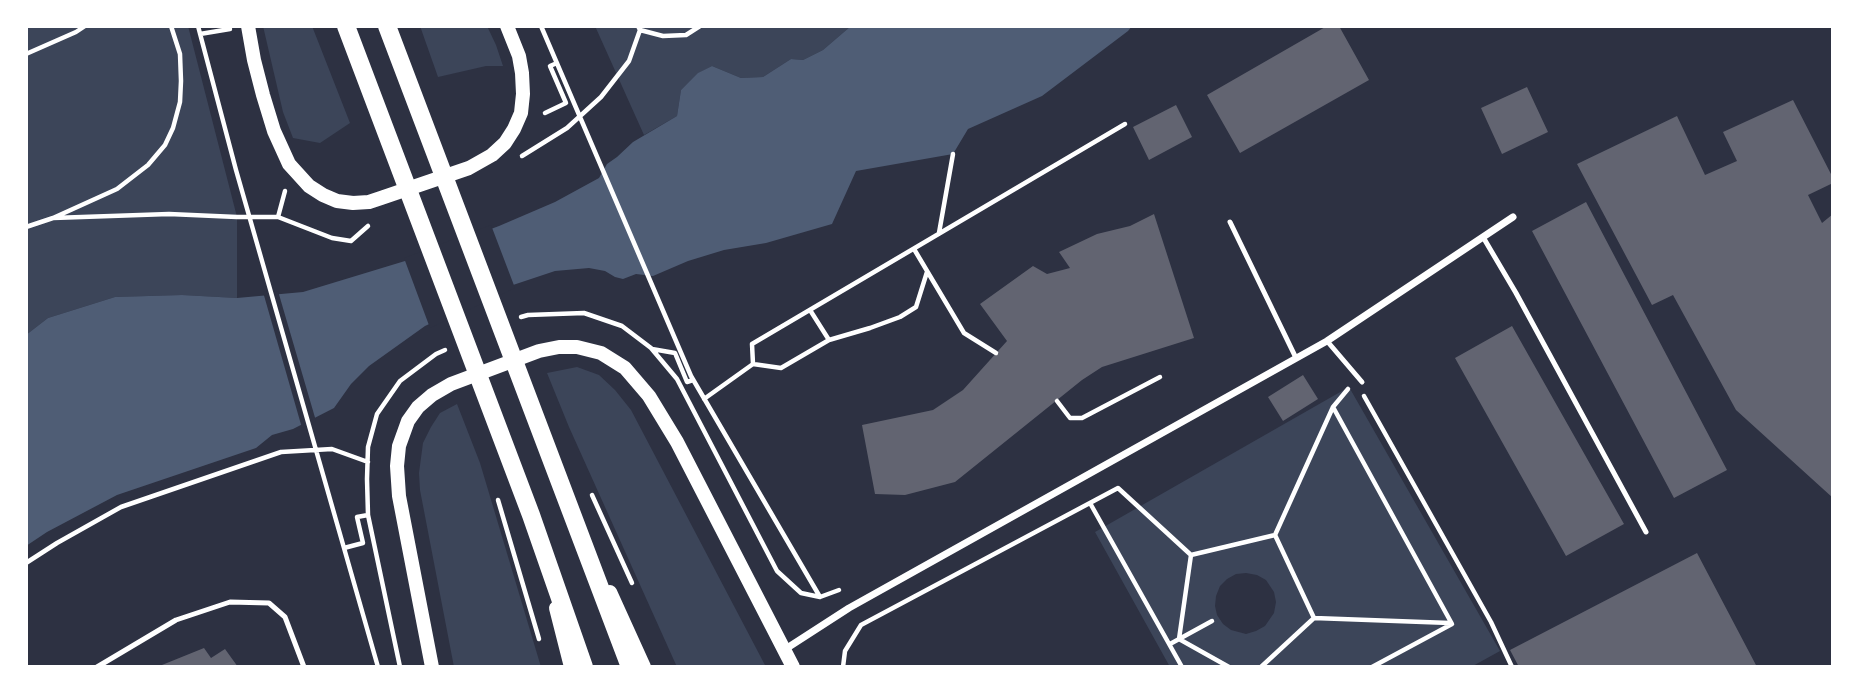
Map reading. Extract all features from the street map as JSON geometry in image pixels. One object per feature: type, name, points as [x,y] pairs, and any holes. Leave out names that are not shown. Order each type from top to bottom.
[{"type":"main road","points":[[247,26],[263,95],[274,131],[289,164],[309,186],[323,195],[337,201],[353,203],[369,202],[477,164],[505,143],[521,113],[523,94],[519,56],[507,26]]},
{"type":"main road","points":[[346,26],[531,515],[584,667]]},
{"type":"main road","points":[[387,26],[630,667]]},
{"type":"main road","points":[[432,667],[399,496],[399,446],[408,421],[418,407],[451,383],[539,351],[559,347],[578,347],[601,354],[625,368],[649,396],[677,442],[793,667]]},
{"type":"main road","points":[[566,497],[644,667]]},
{"type":"main road","points":[[531,515],[571,667]]},
{"type":"street","points":[[784,650],[849,608],[1327,341],[1513,217]]},
{"type":"lane","points":[[1230,222],[1296,358]]},
{"type":"lane","points":[[1483,237],[1646,532]]},
{"type":"lane","points":[[1327,341],[1362,382]]},
{"type":"lane","points":[[97,667],[176,620],[230,602],[269,603],[285,617],[304,667]]},
{"type":"path","points":[[26,54],[85,26]]},
{"type":"path","points":[[26,227],[117,189],[148,165],[165,145],[180,102],[180,54],[171,26]]},
{"type":"path","points":[[198,26],[236,170],[378,667]]},
{"type":"path","points":[[541,26],[692,378],[820,597],[839,590]]},
{"type":"path","points":[[522,156],[567,128],[601,97],[629,61],[639,28],[663,36],[687,36],[700,26]]},
{"type":"path","points":[[200,34],[230,29]]},
{"type":"path","points":[[545,113],[566,103],[550,66],[558,66]]},
{"type":"path","points":[[753,364],[752,344],[1125,124]]},
{"type":"path","points":[[939,234],[953,154]]},
{"type":"path","points":[[278,217],[286,187]]},
{"type":"path","points":[[52,218],[169,214],[278,217],[332,238],[351,241],[368,226]]},
{"type":"path","points":[[914,249],[964,333],[996,353]]},
{"type":"path","points":[[704,399],[753,364],[781,368],[829,341],[900,317],[916,307],[928,272]]},
{"type":"path","points":[[810,310],[829,341]]},
{"type":"path","points":[[651,348],[675,353],[687,382],[692,378]]},
{"type":"path","points":[[1345,362],[1491,622],[1512,667]]},
{"type":"path","points":[[1057,401],[1070,418],[1082,418],[1160,377]]},
{"type":"path","points":[[1314,618],[1275,535],[1334,407],[1355,379]]},
{"type":"path","points":[[1334,407],[1452,624]]},
{"type":"path","points":[[26,563],[121,507],[281,452],[332,449],[368,462]]},
{"type":"path","points":[[589,488],[635,590]]},
{"type":"path","points":[[843,667],[845,651],[861,625],[1118,488],[1191,555]]},
{"type":"path","points":[[496,494],[540,640]]},
{"type":"path","points":[[1090,503],[1182,667]]},
{"type":"path","points":[[344,548],[363,543],[357,517],[368,515]]},
{"type":"path","points":[[1191,555],[1275,535]]},
{"type":"path","points":[[1179,639],[1191,555]]},
{"type":"path","points":[[1261,667],[1314,618],[1452,624]]},
{"type":"path","points":[[1170,645],[1212,621]]},
{"type":"path","points":[[1372,667],[1452,624]]},
{"type":"path","points":[[1179,639],[1229,667]]},
{"type":"shaded area","points":[[26,26],[188,26],[237,217],[237,298],[182,295],[115,297],[48,318],[26,335]]},
{"type":"shaded area","points":[[263,26],[312,26],[350,123],[320,143],[293,138],[283,112]]},
{"type":"shaded area","points":[[420,26],[487,26],[503,66],[486,66],[438,77]]},
{"type":"shaded area","points":[[595,26],[851,26],[823,50],[803,60],[791,59],[763,77],[741,78],[712,66],[699,73],[681,90],[677,116],[644,135]]},
{"type":"shaded area","points":[[851,26],[1132,26],[1042,96],[968,129],[953,154],[856,171],[832,224],[766,243],[724,250],[653,276],[636,274],[623,279],[589,268],[555,271],[510,286],[425,326],[369,366],[351,384],[334,408],[293,429],[272,435],[256,448],[117,495],[26,546],[26,335],[48,318],[115,297],[182,295],[237,298],[303,292],[405,261],[499,226],[555,202],[599,178],[607,164],[633,142],[677,116],[681,90],[698,73],[712,66],[741,78],[763,77],[791,59],[803,60],[823,50]]},
{"type":"shaded area","points":[[577,367],[599,375],[631,410],[766,667],[677,667],[547,373]]},
{"type":"shaded area","points":[[1349,387],[1500,651],[1471,667],[1170,667],[1095,532]],"holes":[[[1236,574],[1257,575],[1266,580],[1274,592],[1274,613],[1265,626],[1256,631],[1246,634],[1231,630],[1217,615],[1216,596],[1220,586]]]},
{"type":"shaded area","points":[[457,404],[480,463],[541,667],[454,667],[419,473],[423,443],[431,427],[440,413]]},
{"type":"pier","points":[[491,225],[515,288],[430,328],[404,258]]},
{"type":"pier","points":[[278,291],[316,421],[302,428],[263,292]]},
{"type":"building","points":[[1327,26],[1339,26],[1369,80],[1240,153],[1207,95]]},
{"type":"building","points":[[1527,87],[1548,132],[1502,154],[1481,108]]},
{"type":"building","points":[[1793,100],[1833,178],[1833,183],[1808,195],[1822,223],[1833,214],[1833,498],[1736,410],[1673,295],[1652,305],[1577,164],[1677,116],[1705,175],[1737,161],[1723,132]]},
{"type":"building","points":[[1176,105],[1192,137],[1149,160],[1133,127]]},
{"type":"building","points":[[1586,202],[1727,470],[1674,498],[1532,231]]},
{"type":"building","points":[[1154,214],[1194,338],[1102,367],[955,482],[905,495],[875,494],[862,425],[933,410],[963,390],[1007,341],[980,304],[1033,266],[1047,274],[1070,268],[1059,252],[1097,234],[1130,226]]},
{"type":"building","points":[[1512,326],[1624,524],[1566,556],[1455,358]]},
{"type":"building","points":[[1303,375],[1318,399],[1283,421],[1268,397]]},
{"type":"building","points":[[1697,553],[1757,667],[1519,667],[1510,650]]},
{"type":"building","points":[[204,648],[211,658],[225,649],[238,667],[157,667]]}]
